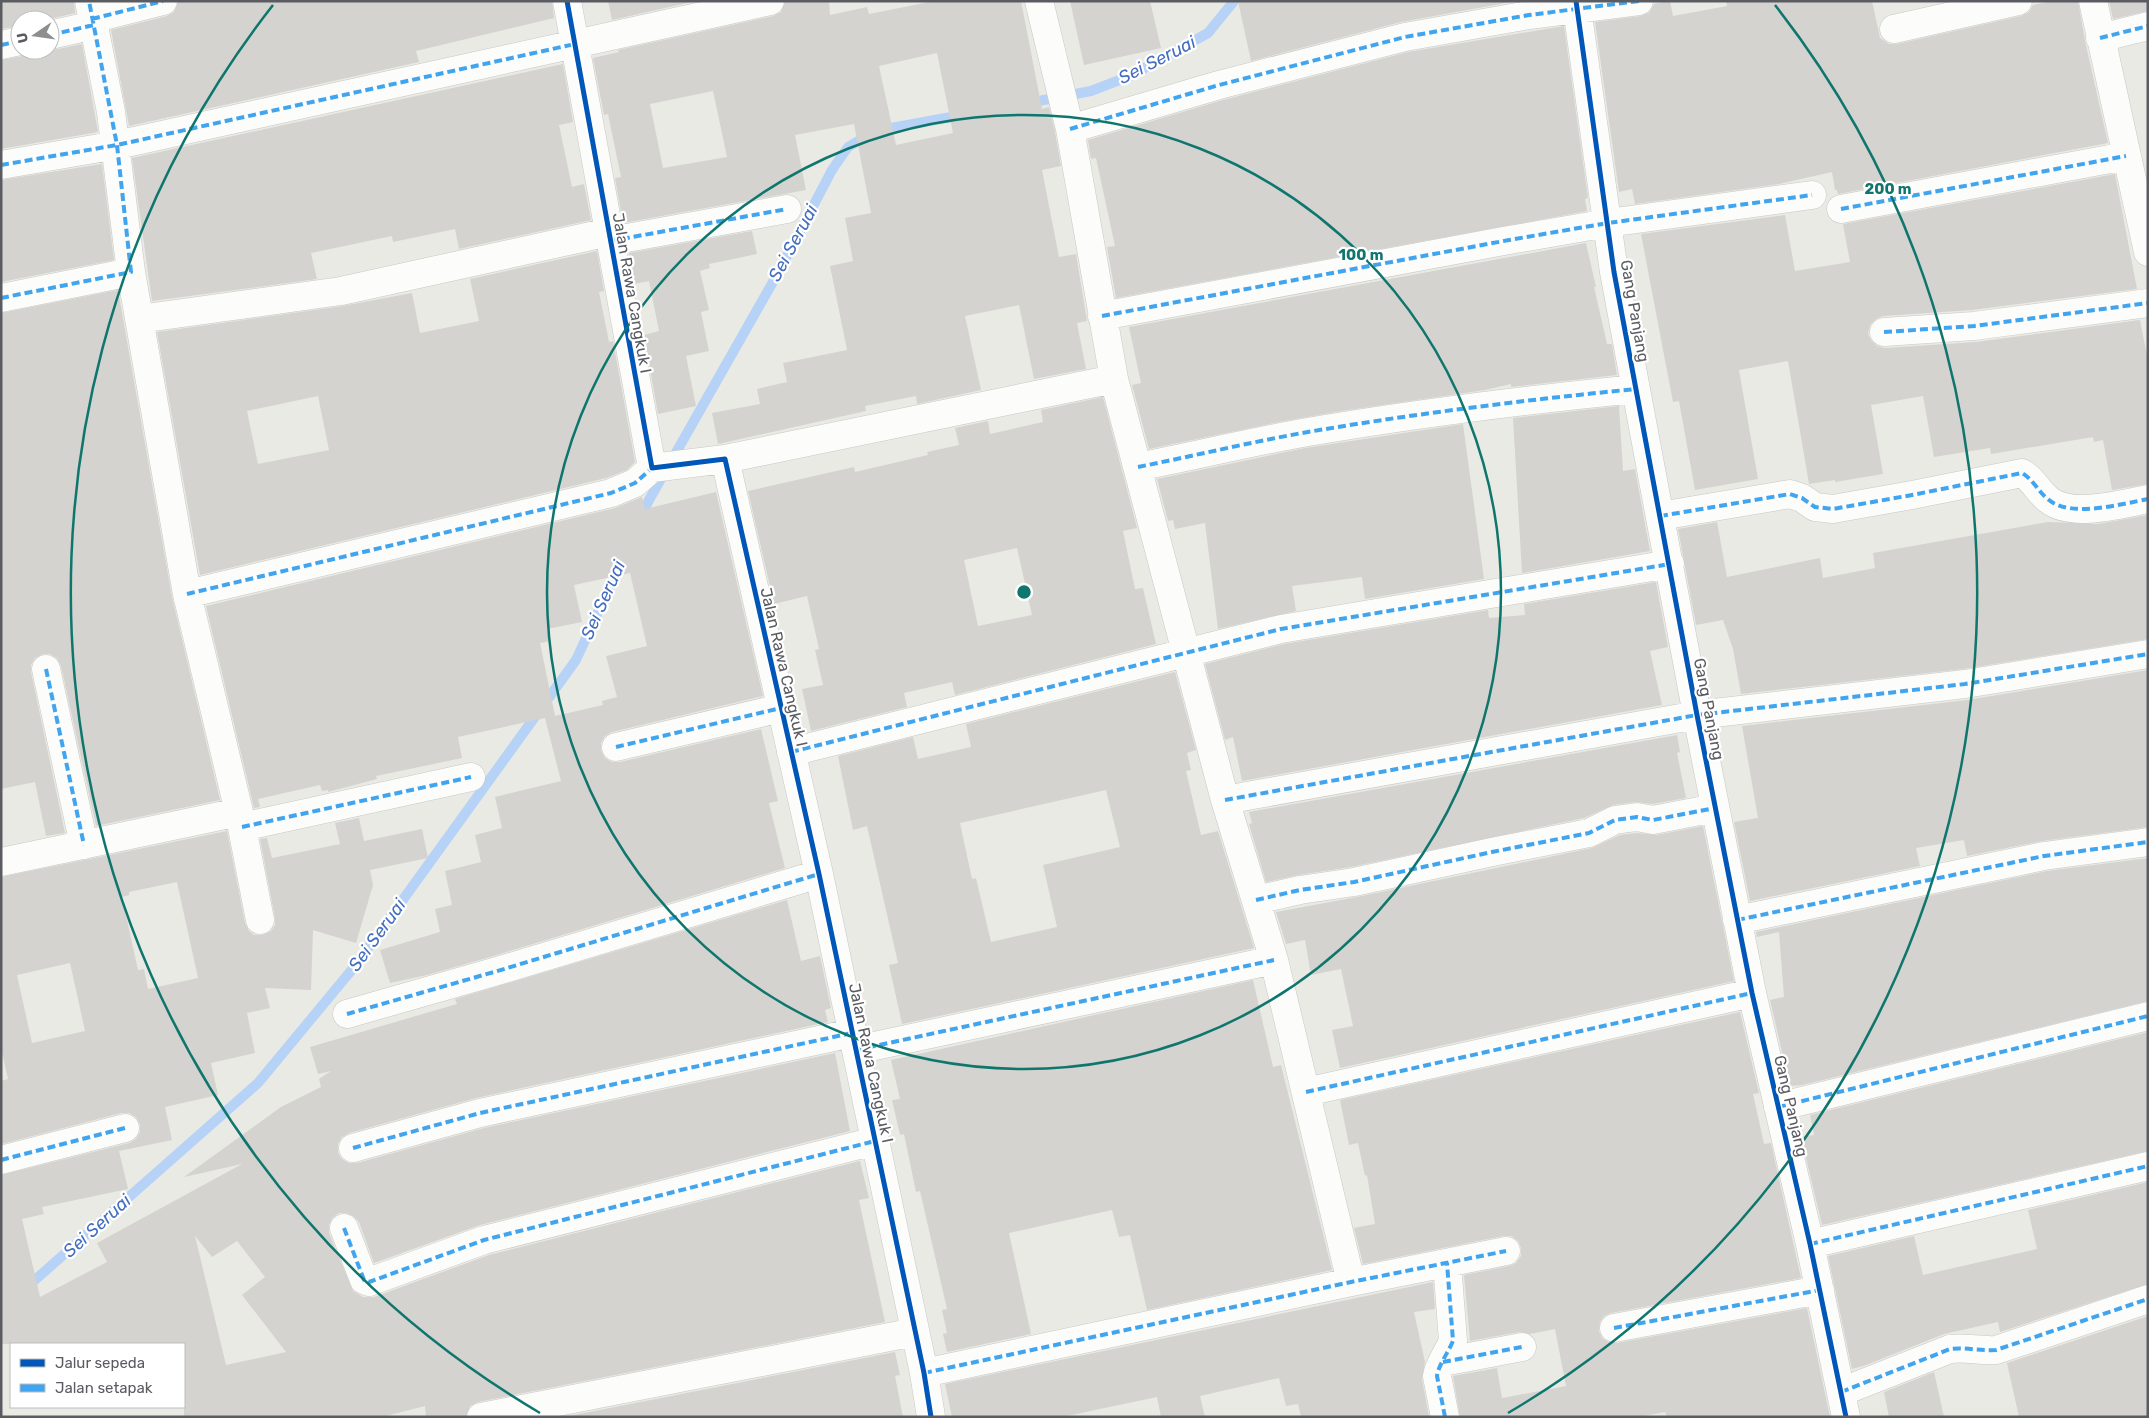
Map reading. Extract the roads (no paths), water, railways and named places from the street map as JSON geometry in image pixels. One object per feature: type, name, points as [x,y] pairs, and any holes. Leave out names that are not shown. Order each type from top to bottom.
[{"type":"street","points":[[60,29],[92,15],[163,1]]},
{"type":"street","name":"Jalan Rawa Cangkuk I","points":[[567,1],[609,237],[663,467]]},
{"type":"street","points":[[1,165],[117,145],[770,1]]},
{"type":"street","points":[[1039,1],[1068,123],[1114,379],[1225,800],[1274,960],[1351,1282]]},
{"type":"street","points":[[1068,123],[1405,37],[1577,5],[1639,1]]},
{"type":"street","points":[[1894,29],[2018,1]]},
{"type":"street","points":[[2092,1],[2148,252]]},
{"type":"street","name":"Gang Panjang","points":[[1577,5],[1614,272],[1697,715],[1752,993],[1810,1244],[1844,1405]]},
{"type":"street","points":[[92,15],[117,145],[131,272],[187,594],[240,819],[260,920]]},
{"type":"street","points":[[2100,38],[2148,26]]},
{"type":"street","points":[[1841,209],[2126,156]]},
{"type":"street","points":[[1102,316],[1330,272],[1608,223],[1812,195]]},
{"type":"street","points":[[139,319],[341,291],[609,237],[787,209]]},
{"type":"street","points":[[1,298],[131,272]]},
{"type":"street","points":[[1884,332],[1974,326],[2148,304]]},
{"type":"street","points":[[187,594],[611,492],[635,483],[663,467],[725,459],[1114,379]]},
{"type":"street","points":[[1138,468],[1290,435],[1345,426],[1533,399],[1636,389]]},
{"type":"street","name":"Jalan Rawa Cangkuk I","points":[[725,459],[819,874],[924,1373],[931,1417]]},
{"type":"street","points":[[1660,516],[1790,494],[1802,498],[1815,507],[1834,509],[2022,473],[2032,480],[2049,501],[2061,506],[2092,510],[2148,500]]},
{"type":"street","points":[[791,752],[1185,652],[1290,628],[1670,564]]},
{"type":"street","points":[[1225,800],[1697,715],[1966,684],[2148,654]]},
{"type":"street","points":[[46,669],[84,845]]},
{"type":"street","points":[[616,747],[781,708]]},
{"type":"street","points":[[1,862],[84,845],[471,777]]},
{"type":"street","points":[[1256,900],[1300,890],[1354,882],[1589,833],[1616,820],[1637,817],[1653,820],[1715,808]]},
{"type":"street","points":[[1737,920],[2044,856],[2148,842]]},
{"type":"street","points":[[347,1014],[494,972],[819,874]]},
{"type":"street","points":[[353,1148],[480,1113],[1274,960]]},
{"type":"street","points":[[1306,1092],[1752,993]]},
{"type":"street","points":[[1778,1107],[2148,1016]]},
{"type":"street","points":[[1,1160],[125,1128]]},
{"type":"street","points":[[344,1228],[364,1280],[369,1282],[484,1240],[875,1141]]},
{"type":"street","points":[[1810,1244],[2148,1166]]},
{"type":"street","points":[[924,1373],[1506,1251]]},
{"type":"street","points":[[1445,1417],[1438,1372],[1453,1341],[1447,1263]]},
{"type":"street","points":[[1614,1328],[1820,1290]]},
{"type":"street","points":[[1844,1405],[1950,1349],[1996,1350],[2148,1299]]},
{"type":"street","points":[[481,1417],[915,1332]]},
{"type":"street","points":[[1443,1362],[1522,1347]]},
{"type":"waterway","name":"Sei Seruai","points":[[1028,103],[1091,91],[1130,76],[1208,33],[1234,1]]},
{"type":"waterway","name":"Sei Seruai","points":[[640,519],[778,273],[832,170],[848,147],[865,137],[891,128],[962,115]]},
{"type":"waterway","name":"Sei Seruai","points":[[27,1287],[258,1083],[355,966],[576,660],[620,564]]}]
